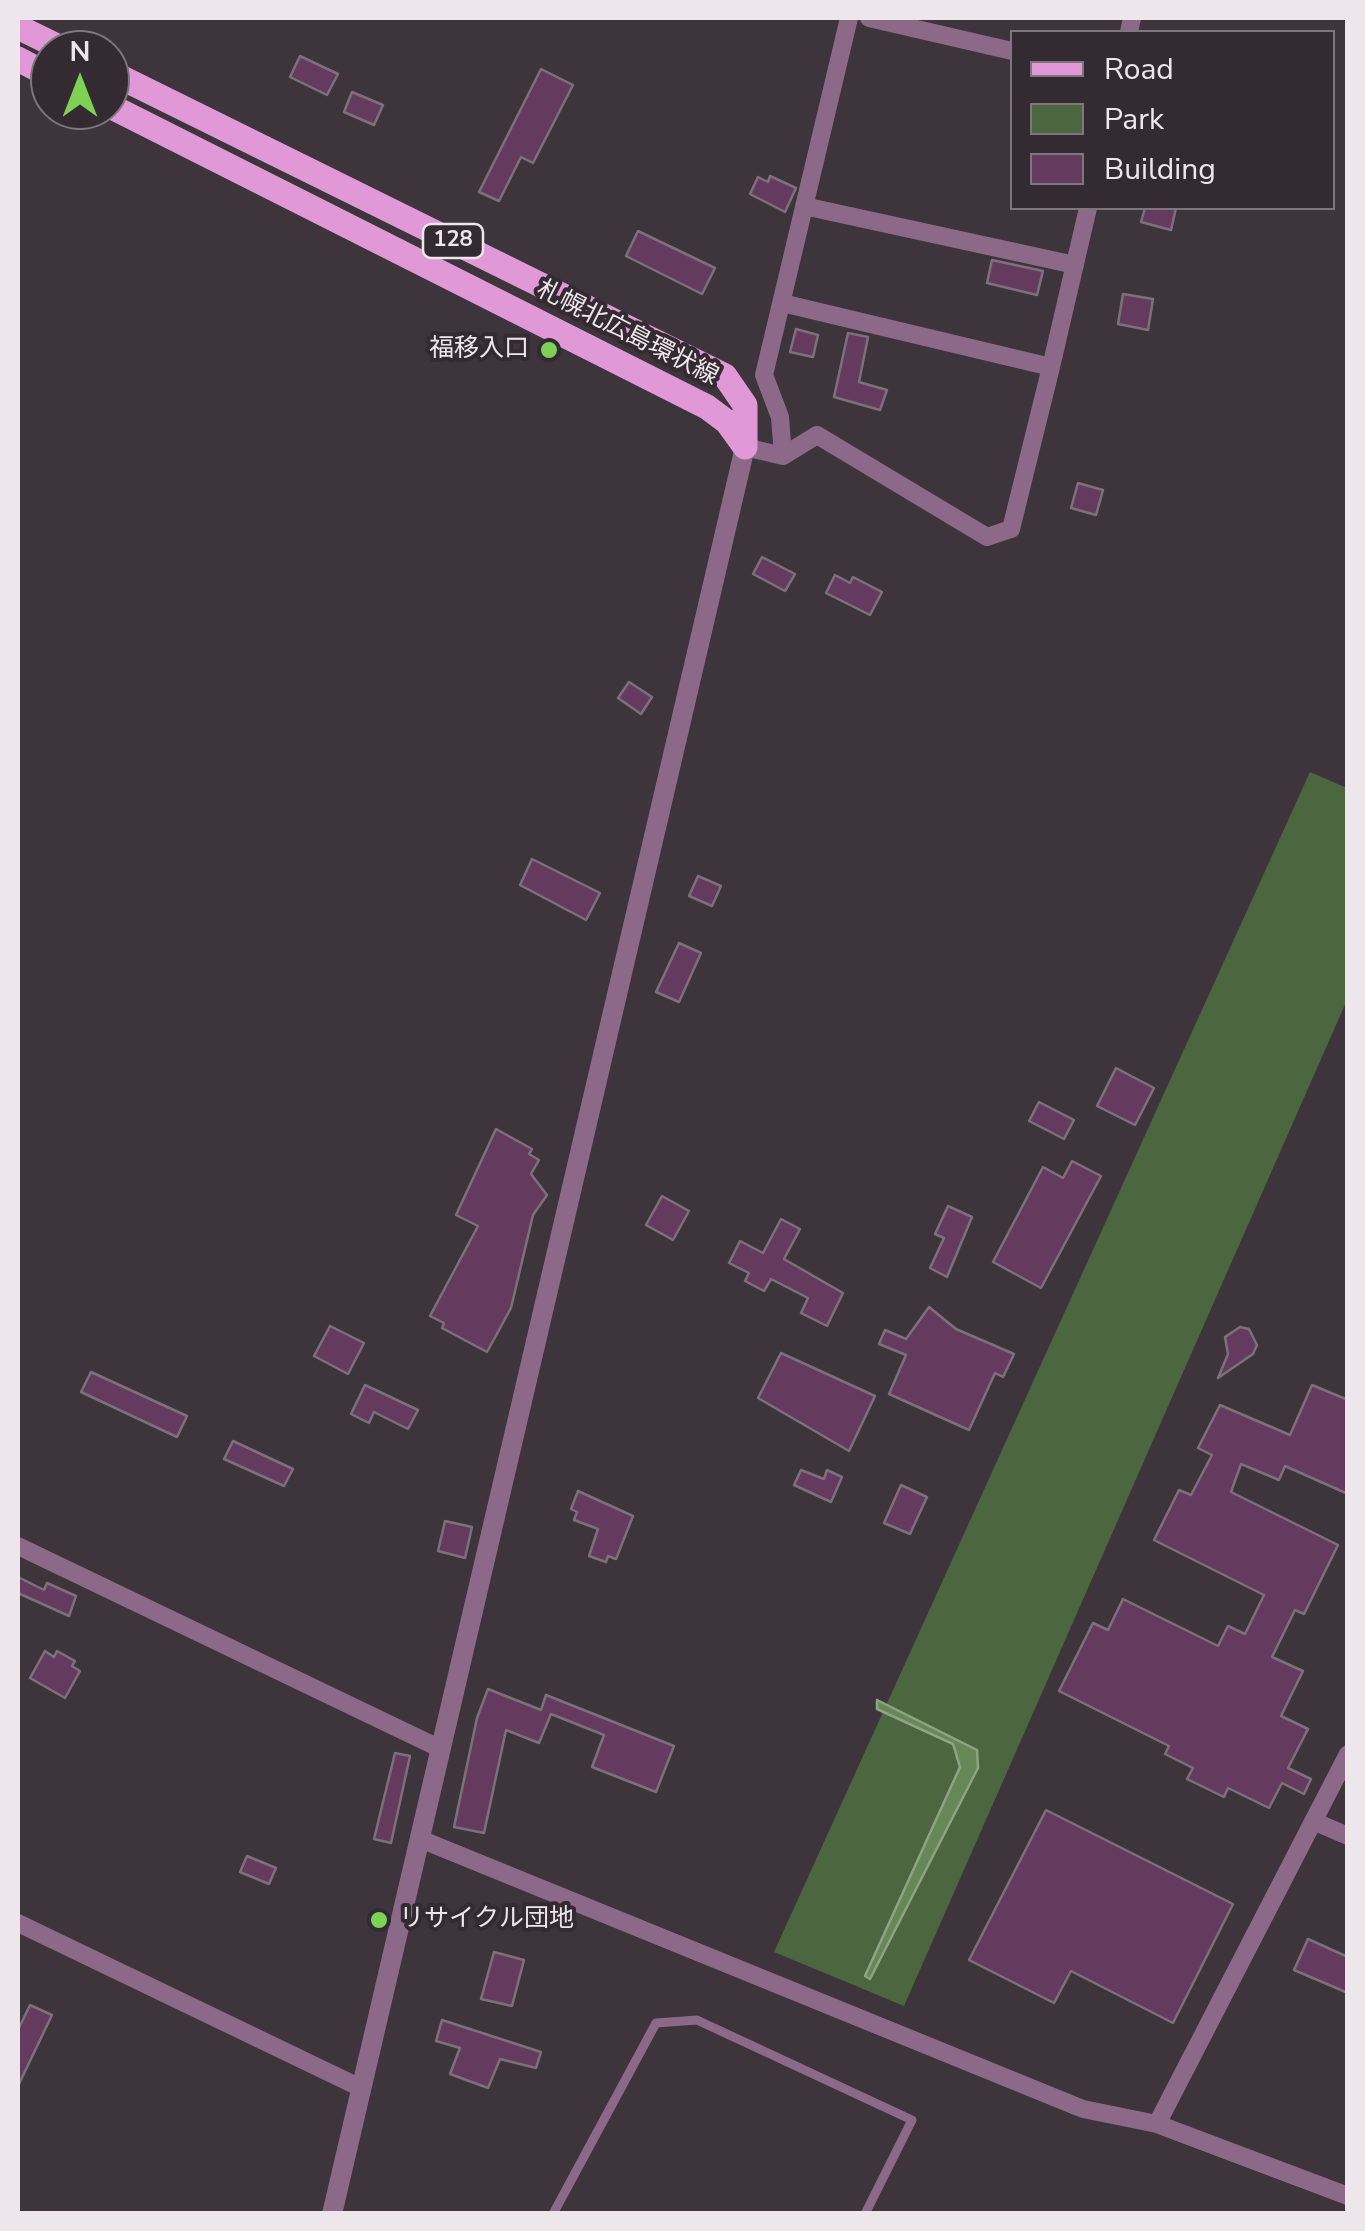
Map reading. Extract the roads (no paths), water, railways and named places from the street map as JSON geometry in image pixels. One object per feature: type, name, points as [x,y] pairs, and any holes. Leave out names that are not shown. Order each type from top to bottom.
[{"type":"main road","name":"札幌北広島環状線","points":[[130,82],[726,376],[746,404],[745,447]]},
{"type":"main road","name":"札幌北広島環状線","points":[[130,116],[707,407],[727,422],[745,447]]},
{"type":"street","points":[[783,456],[780,417],[764,375],[849,18]]},
{"type":"street","points":[[870,18],[1010,50]]},
{"type":"street","points":[[804,206],[1075,265]]},
{"type":"street","points":[[332,2214],[745,447],[783,456],[817,435],[988,537],[1011,529],[1088,210]]},
{"type":"street","points":[[782,303],[1051,367]]},
{"type":"street","points":[[18,1546],[440,1749]]},
{"type":"street","points":[[1158,2124],[1348,1754]]},
{"type":"street","points":[[1313,1821],[1348,1836]]},
{"type":"street","points":[[420,1838],[1084,2108],[1158,2124],[1348,2196]]},
{"type":"street","points":[[18,1922],[361,2088]]},
{"type":"lane","points":[[553,2214],[656,2023],[697,2020],[912,2120],[865,2214]]},
{"type":"place","name":"福移入口","points":[[549,350]]},
{"type":"place","name":"リサイクル団地","points":[[379,1920]]}]
